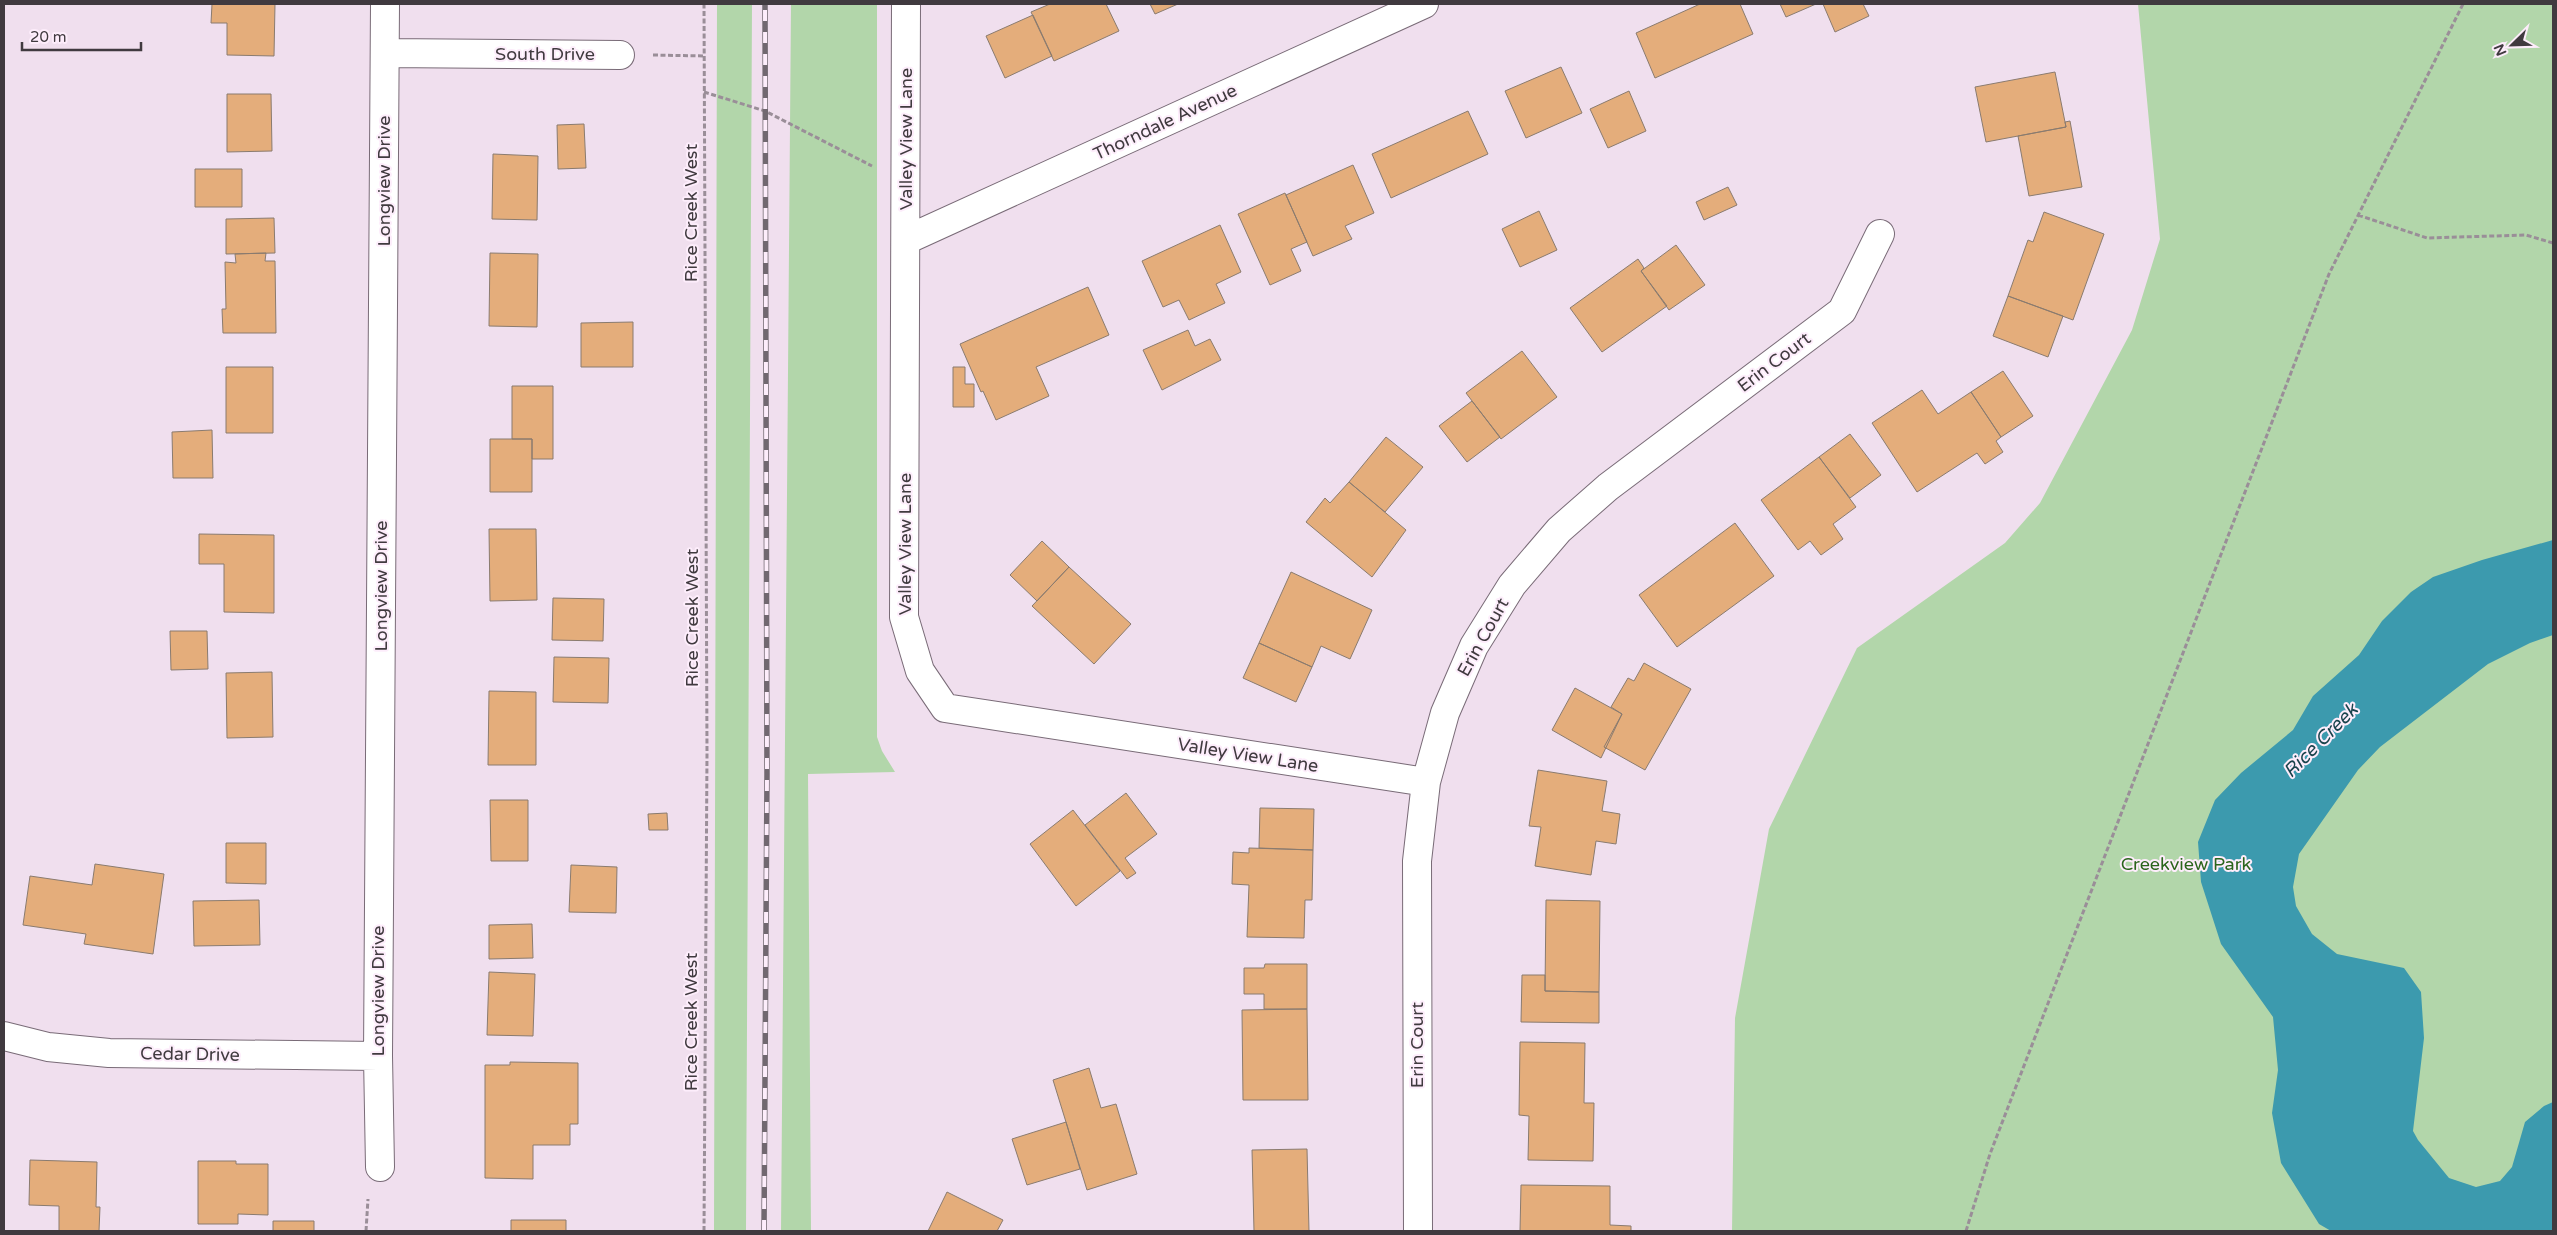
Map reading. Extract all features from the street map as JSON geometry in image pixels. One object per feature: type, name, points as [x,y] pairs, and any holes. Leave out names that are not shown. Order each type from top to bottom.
[{"type":"street","name":"Longview Drive","points":[[380,1168],[378,1056],[385,4]]},
{"type":"street","name":"Valley View Lane","points":[[906,4],[904,617],[920,671],[945,708],[1426,782]]},
{"type":"street","name":"Thorndale Avenue","points":[[906,240],[1424,4]]},
{"type":"street","name":"South Drive","points":[[385,53],[620,55]]},
{"type":"street","name":"Erin Court","points":[[1418,1231],[1417,861],[1426,782],[1444,713],[1474,646],[1512,585],[1559,530],[1608,487],[1842,311],[1880,234]]},
{"type":"street","name":"Cedar Drive","points":[[4,1036],[48,1047],[109,1053],[378,1056]]},
{"type":"path","name":"Rice Creek West","points":[[704,4],[707,753],[704,1231]]},
{"type":"path","points":[[1966,1231],[1994,1145],[2326,284],[2358,215],[2463,4]]},
{"type":"path","name":"South Drive","points":[[620,55],[705,56]]},
{"type":"path","points":[[704,92],[765,111],[906,183]]},
{"type":"path","points":[[2358,215],[2427,238],[2526,235],[2553,243]]},
{"type":"green space","points":[[717,4],[752,4],[746,1231],[714,1231]]},
{"type":"green space","points":[[791,4],[877,4],[877,737],[882,751],[895,772],[808,774],[811,1231],[781,1231]]},
{"type":"green space","name":"Creekview Park","points":[[2138,4],[2553,4],[2553,1231],[1732,1231],[1735,1018],[1769,829],[1857,648],[2005,543],[2040,503],[2132,330],[2160,239]]},
{"type":"water","name":"Rice Creek","points":[[2553,540],[2553,635],[2530,643],[2488,664],[2380,747],[2358,770],[2299,854],[2293,887],[2296,906],[2312,934],[2337,954],[2404,968],[2421,992],[2424,1038],[2413,1131],[2418,1140],[2449,1178],[2476,1187],[2500,1181],[2512,1167],[2525,1122],[2544,1106],[2553,1102],[2553,1231],[2331,1231],[2319,1224],[2281,1163],[2272,1113],[2278,1070],[2273,1017],[2221,944],[2201,882],[2198,842],[2215,800],[2241,773],[2293,730],[2313,696],[2359,655],[2382,621],[2411,592],[2433,577],[2482,560]]},
{"type":"building","points":[[212,4],[275,4],[274,56],[227,55],[227,23],[211,23]]},
{"type":"building","points":[[1050,4],[1106,4],[1119,31],[1054,61],[1031,12]]},
{"type":"building","points":[[1150,4],[1178,4],[1155,14]]},
{"type":"building","points":[[1700,4],[1740,4],[1753,34],[1655,78],[1636,33]]},
{"type":"building","points":[[1780,4],[1816,4],[1786,17]]},
{"type":"building","points":[[1823,4],[1863,4],[1869,16],[1835,32]]},
{"type":"building","points":[[1033,15],[1052,56],[1005,78],[986,36]]},
{"type":"building","points":[[1561,67],[1582,113],[1526,138],[1505,91]]},
{"type":"building","points":[[2055,72],[2066,127],[1986,142],[1975,87]]},
{"type":"building","points":[[1629,91],[1646,131],[1608,148],[1590,109]]},
{"type":"building","points":[[227,94],[271,94],[272,151],[227,152]]},
{"type":"building","points":[[1468,111],[1488,154],[1391,198],[1372,154]]},
{"type":"building","points":[[2070,121],[2082,187],[2029,196],[2018,136],[2066,127],[2065,122]]},
{"type":"building","points":[[584,124],[586,168],[558,169],[557,125]]},
{"type":"building","points":[[493,154],[538,156],[537,220],[492,219]]},
{"type":"building","points":[[1353,165],[1374,213],[1345,226],[1352,239],[1313,256],[1286,195]]},
{"type":"building","points":[[195,169],[242,169],[242,207],[195,207]]},
{"type":"building","points":[[1728,187],[1737,205],[1704,220],[1696,202]]},
{"type":"building","points":[[1285,193],[1307,242],[1291,249],[1301,271],[1270,285],[1238,214]]},
{"type":"building","points":[[1539,211],[1557,250],[1520,267],[1502,229]]},
{"type":"building","points":[[2044,212],[2104,234],[2073,320],[2008,296],[2028,240],[2033,242]]},
{"type":"building","points":[[274,218],[275,253],[226,254],[226,219]]},
{"type":"building","points":[[1220,225],[1241,272],[1216,284],[1225,303],[1189,320],[1179,300],[1163,307],[1142,261]]},
{"type":"building","points":[[1676,245],[1705,285],[1669,310],[1641,271]]},
{"type":"building","points":[[266,253],[265,261],[275,261],[276,333],[223,333],[222,309],[226,309],[225,262],[236,263],[235,254]]},
{"type":"building","points":[[490,253],[538,254],[537,327],[489,326]]},
{"type":"building","points":[[1638,259],[1644,268],[1641,271],[1667,306],[1602,352],[1570,308]]},
{"type":"building","points":[[1088,287],[1109,335],[1036,367],[1049,396],[996,420],[983,391],[981,392],[960,344]]},
{"type":"building","points":[[2008,296],[2063,316],[2048,357],[1993,336]]},
{"type":"building","points":[[633,322],[633,367],[581,367],[581,323]]},
{"type":"building","points":[[1188,330],[1195,346],[1210,339],[1221,360],[1162,390],[1143,350]]},
{"type":"building","points":[[1522,351],[1557,397],[1501,439],[1466,393]]},
{"type":"building","points":[[226,367],[273,367],[273,433],[226,433]]},
{"type":"building","points":[[953,367],[965,367],[965,384],[974,384],[974,407],[953,407]]},
{"type":"building","points":[[2003,371],[2033,416],[2001,437],[1971,392]]},
{"type":"building","points":[[512,386],[553,386],[553,459],[532,459],[532,439],[512,439]]},
{"type":"building","points":[[1922,390],[1938,414],[1971,392],[2001,437],[1996,441],[2003,452],[1985,464],[1977,453],[1917,492],[1872,423]]},
{"type":"building","points":[[1472,401],[1500,437],[1467,462],[1439,426]]},
{"type":"building","points":[[212,430],[213,478],[173,478],[172,432]]},
{"type":"building","points":[[1850,434],[1881,475],[1850,498],[1819,457]]},
{"type":"building","points":[[1386,437],[1423,467],[1385,512],[1349,482]]},
{"type":"building","points":[[490,439],[532,439],[532,492],[490,492]]},
{"type":"building","points":[[1819,457],[1856,507],[1833,524],[1843,539],[1821,555],[1810,541],[1798,550],[1761,500]]},
{"type":"building","points":[[1349,482],[1406,530],[1372,577],[1306,522],[1325,498],[1330,503]]},
{"type":"building","points":[[1735,523],[1774,576],[1677,647],[1639,595]]},
{"type":"building","points":[[489,529],[536,529],[537,600],[490,601]]},
{"type":"building","points":[[199,534],[274,535],[274,613],[224,612],[224,564],[199,564]]},
{"type":"building","points":[[1042,541],[1069,567],[1037,601],[1010,575]]},
{"type":"building","points":[[1069,567],[1131,624],[1094,664],[1032,606]]},
{"type":"building","points":[[1291,572],[1372,610],[1350,659],[1321,646],[1312,667],[1259,643]]},
{"type":"building","points":[[553,598],[604,599],[603,641],[552,640]]},
{"type":"building","points":[[170,631],[207,631],[208,669],[171,670]]},
{"type":"building","points":[[1259,643],[1312,667],[1296,702],[1243,678]]},
{"type":"building","points":[[554,657],[609,658],[608,703],[553,702]]},
{"type":"building","points":[[1644,663],[1691,689],[1645,770],[1604,747],[1622,714],[1611,707],[1628,678],[1634,681]]},
{"type":"building","points":[[272,672],[273,737],[227,738],[226,673]]},
{"type":"building","points":[[1575,688],[1622,714],[1601,758],[1552,730]]},
{"type":"building","points":[[489,691],[536,692],[536,765],[488,765]]},
{"type":"building","points":[[1538,770],[1607,781],[1602,811],[1620,814],[1616,844],[1596,841],[1591,875],[1535,866],[1541,827],[1529,826]]},
{"type":"building","points":[[1126,793],[1157,834],[1125,858],[1136,873],[1127,879],[1085,825]]},
{"type":"building","points":[[490,800],[528,800],[528,861],[491,861]]},
{"type":"building","points":[[1260,808],[1314,809],[1313,850],[1259,848]]},
{"type":"building","points":[[1073,810],[1120,871],[1076,906],[1030,844]]},
{"type":"building","points":[[667,813],[668,830],[649,830],[648,814]]},
{"type":"building","points":[[226,843],[266,843],[266,884],[226,883]]},
{"type":"building","points":[[1249,848],[1313,850],[1312,900],[1305,900],[1304,938],[1247,937],[1249,885],[1232,884],[1233,852],[1249,853]]},
{"type":"building","points":[[95,864],[164,874],[153,954],[84,944],[86,934],[23,925],[30,876],[92,885]]},
{"type":"building","points":[[571,865],[617,867],[616,913],[569,912]]},
{"type":"building","points":[[259,900],[260,945],[194,946],[193,901]]},
{"type":"building","points":[[1546,900],[1600,901],[1599,992],[1545,991]]},
{"type":"building","points":[[532,924],[533,958],[489,959],[489,925]]},
{"type":"building","points":[[1265,964],[1307,964],[1307,1009],[1264,1009],[1264,994],[1244,994],[1244,968],[1264,968]]},
{"type":"building","points":[[489,972],[535,974],[533,1036],[487,1035]]},
{"type":"building","points":[[1522,975],[1545,975],[1545,991],[1599,992],[1599,1023],[1521,1022]]},
{"type":"building","points":[[1307,1009],[1308,1100],[1243,1100],[1242,1010]]},
{"type":"building","points":[[1520,1042],[1585,1043],[1584,1103],[1594,1103],[1593,1161],[1528,1160],[1529,1116],[1519,1115]]},
{"type":"building","points":[[510,1062],[578,1063],[578,1124],[570,1124],[570,1145],[533,1145],[533,1179],[485,1178],[485,1065],[510,1065]]},
{"type":"building","points":[[1089,1068],[1101,1108],[1116,1104],[1137,1174],[1087,1190],[1053,1080]]},
{"type":"building","points":[[1066,1122],[1080,1169],[1027,1185],[1012,1139]]},
{"type":"building","points":[[1307,1149],[1309,1231],[1254,1231],[1252,1150]]},
{"type":"building","points":[[30,1160],[97,1162],[96,1207],[100,1207],[99,1231],[59,1231],[59,1206],[29,1205]]},
{"type":"building","points":[[198,1161],[236,1161],[236,1164],[268,1164],[268,1215],[238,1214],[238,1224],[198,1224]]},
{"type":"building","points":[[1521,1185],[1610,1186],[1610,1225],[1631,1226],[1631,1231],[1520,1231]]},
{"type":"building","points":[[947,1192],[1003,1220],[997,1231],[928,1231]]},
{"type":"building","points":[[511,1220],[566,1220],[566,1231],[511,1231]]},
{"type":"building","points":[[273,1221],[314,1221],[314,1231],[273,1231]]},
{"type":"railway","points":[[764,1231],[767,774],[765,4]]}]
